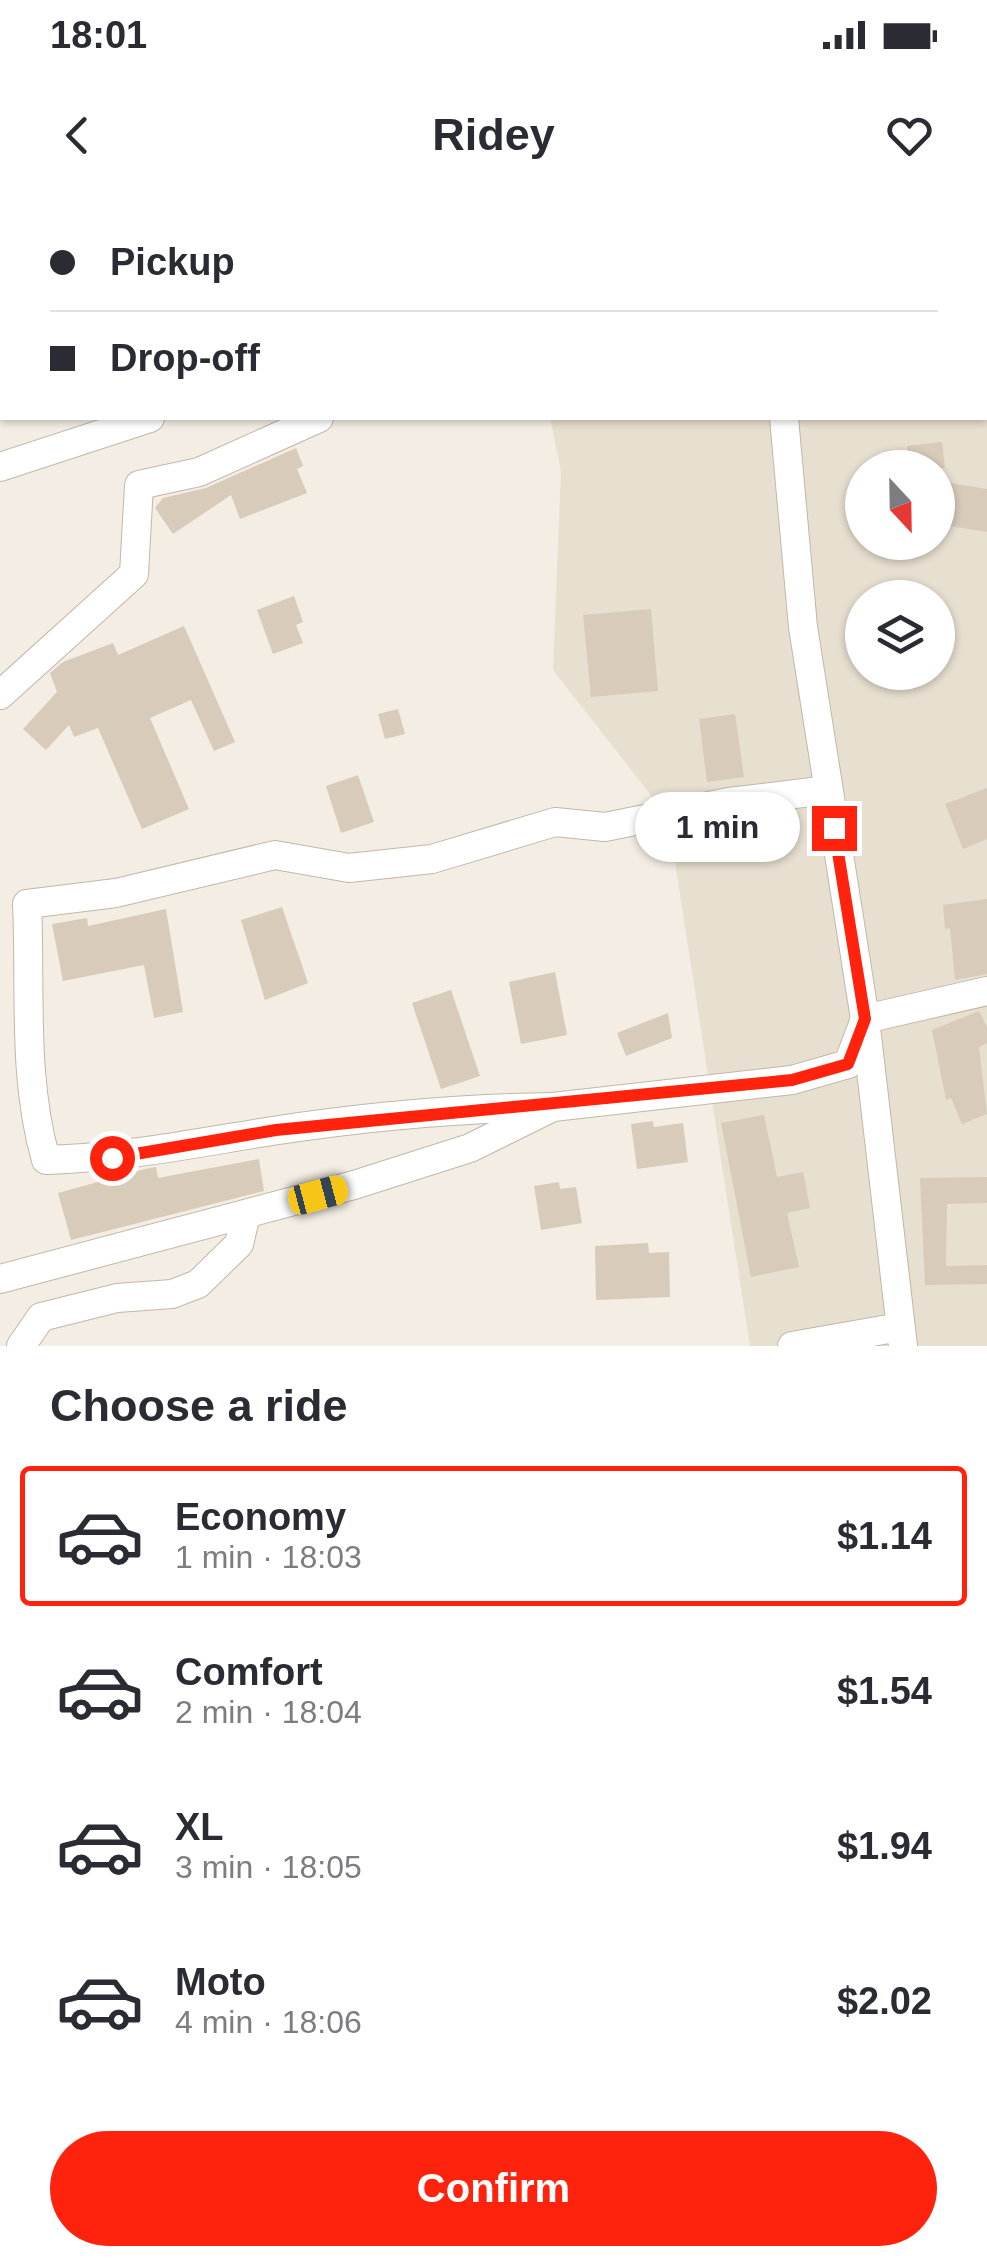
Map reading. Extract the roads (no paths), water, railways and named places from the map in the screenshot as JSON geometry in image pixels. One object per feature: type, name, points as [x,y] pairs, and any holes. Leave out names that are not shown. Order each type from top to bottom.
[{"type":"street","points":[[0,467],[144,420]]},
{"type":"street","points":[[0,695],[134,574],[139,485],[199,472],[315,420]]},
{"type":"street","points":[[784,420],[803,627],[865,1019],[902,1336],[792,1346]]},
{"type":"street","points":[[828,790],[730,802],[605,826],[555,822],[432,859],[349,868],[275,855],[116,893],[13,905],[32,1004],[28,1038],[35,1122],[46,1160],[112,1158],[276,1130],[792,1080],[848,1064],[865,1019]]},
{"type":"street","points":[[865,1019],[987,991]]},
{"type":"street","points":[[0,1279],[246,1214],[470,1148],[553,1106]]},
{"type":"street","points":[[21,1346],[41,1317],[117,1298],[172,1294],[198,1284],[239,1244],[246,1214]]}]
